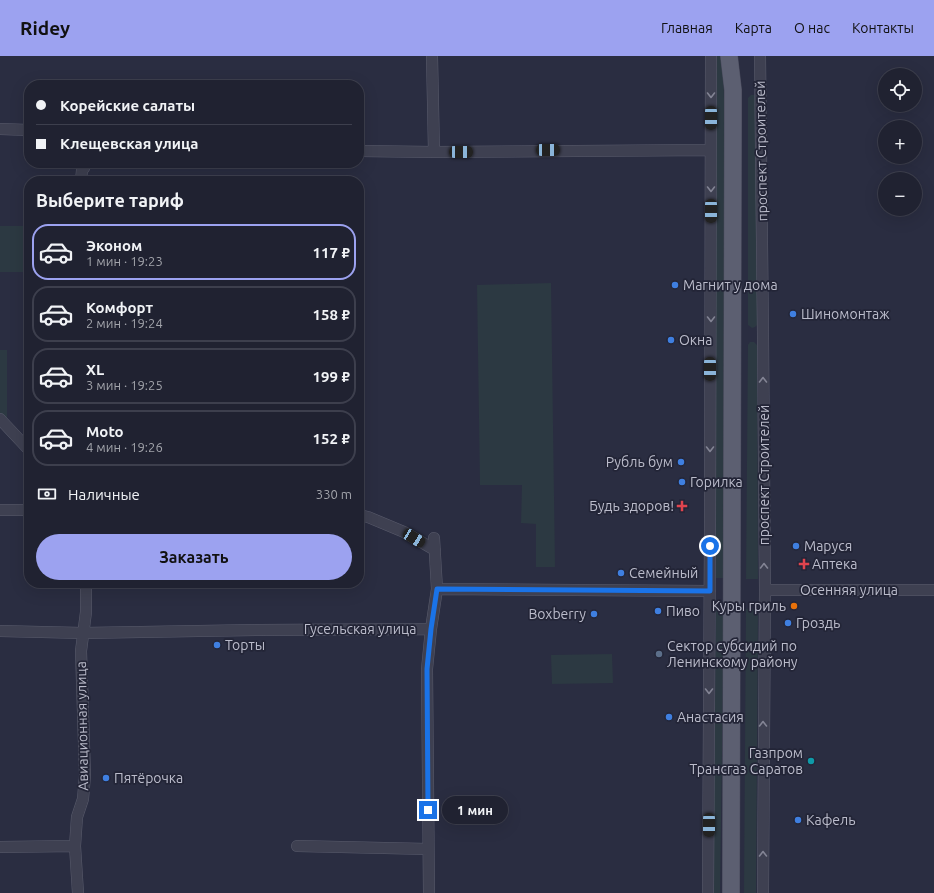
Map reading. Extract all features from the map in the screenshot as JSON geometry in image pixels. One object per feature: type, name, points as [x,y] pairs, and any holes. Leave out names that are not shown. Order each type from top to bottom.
[{"type":"main road","name":"проспект Строителей","points":[[729,56],[733,90],[730,893]]},
{"type":"main road","name":"проспект Строителей","points":[[733,90],[738,56]]},
{"type":"street","points":[[432,56],[434,152]]},
{"type":"street","points":[[708,893],[711,56]]},
{"type":"street","name":"проспект Строителей","points":[[760,56],[765,590],[763,893]]},
{"type":"street","points":[[0,129],[24,130]]},
{"type":"street","points":[[364,151],[711,150]]},
{"type":"street","points":[[0,419],[24,445]]},
{"type":"street","points":[[0,510],[24,510]]},
{"type":"street","points":[[364,516],[404,532],[434,550]]},
{"type":"street","name":"Гусельская улица","points":[[0,630],[83,633],[431,629],[437,589],[434,538]]},
{"type":"street","name":"Авиационная улица","points":[[78,893],[75,846],[77,817],[83,799],[84,775],[81,651],[86,612],[86,588]]},
{"type":"street","points":[[437,589],[710,591]]},
{"type":"street","name":"Осенняя улица","points":[[765,590],[934,590]]},
{"type":"street","points":[[429,893],[427,669],[431,629]]},
{"type":"street","points":[[0,847],[75,846]]},
{"type":"street","points":[[297,846],[428,849]]},
{"type":"shaded area","points":[[716,56],[723,56],[724,98],[724,578],[716,578]]},
{"type":"shaded area","points":[[751,95],[756,97],[757,325],[752,328],[748,325],[748,98]]},
{"type":"shaded area","points":[[0,226],[24,226],[24,272],[0,272]]},
{"type":"shaded area","points":[[551,283],[555,567],[536,567],[536,524],[521,523],[522,485],[480,485],[477,285]]},
{"type":"shaded area","points":[[750,342],[754,342],[757,345],[758,579],[746,579],[748,345]]},
{"type":"shaded area","points":[[0,350],[7,350],[7,422],[0,415]]},
{"type":"shaded area","points":[[716,609],[724,609],[720,893],[713,893]]},
{"type":"shaded area","points":[[746,609],[758,609],[756,893],[744,893]]},
{"type":"shaded area","points":[[612,654],[613,683],[552,684],[551,655]]},
{"type":"place","name":"Магнит у дома","points":[[675,285]]},
{"type":"place","name":"Шиномонтаж","points":[[793,314]]},
{"type":"place","name":"Окна","points":[[671,340]]},
{"type":"place","name":"Рубль бум","points":[[681,462]]},
{"type":"place","name":"Горилка","points":[[682,482]]},
{"type":"place","name":"Будь здоров!","points":[[682,506]]},
{"type":"place","name":"Маруся","points":[[796,546]]},
{"type":"place","name":"Аптека","points":[[804,564]]},
{"type":"place","name":"Семейный","points":[[621,573]]},
{"type":"place","name":"Куры гриль","points":[[794,606]]},
{"type":"place","name":"Пиво","points":[[658,611]]},
{"type":"place","name":"Boxberry","points":[[594,614]]},
{"type":"place","name":"Гроздь","points":[[788,623]]},
{"type":"place","name":"Торты","points":[[217,645]]},
{"type":"place","name":"Сектор субсидий по Ленинскому району","points":[[659,654]]},
{"type":"place","name":"Анастасия","points":[[669,717]]},
{"type":"place","name":"Газпром Трансгаз Саратов","points":[[811,761]]},
{"type":"place","name":"Пятёрочка","points":[[106,778]]},
{"type":"place","name":"Кафель","points":[[798,820]]},
{"type":"route","points":[[428,810],[427,669],[437,589],[710,591],[710,546]]}]
